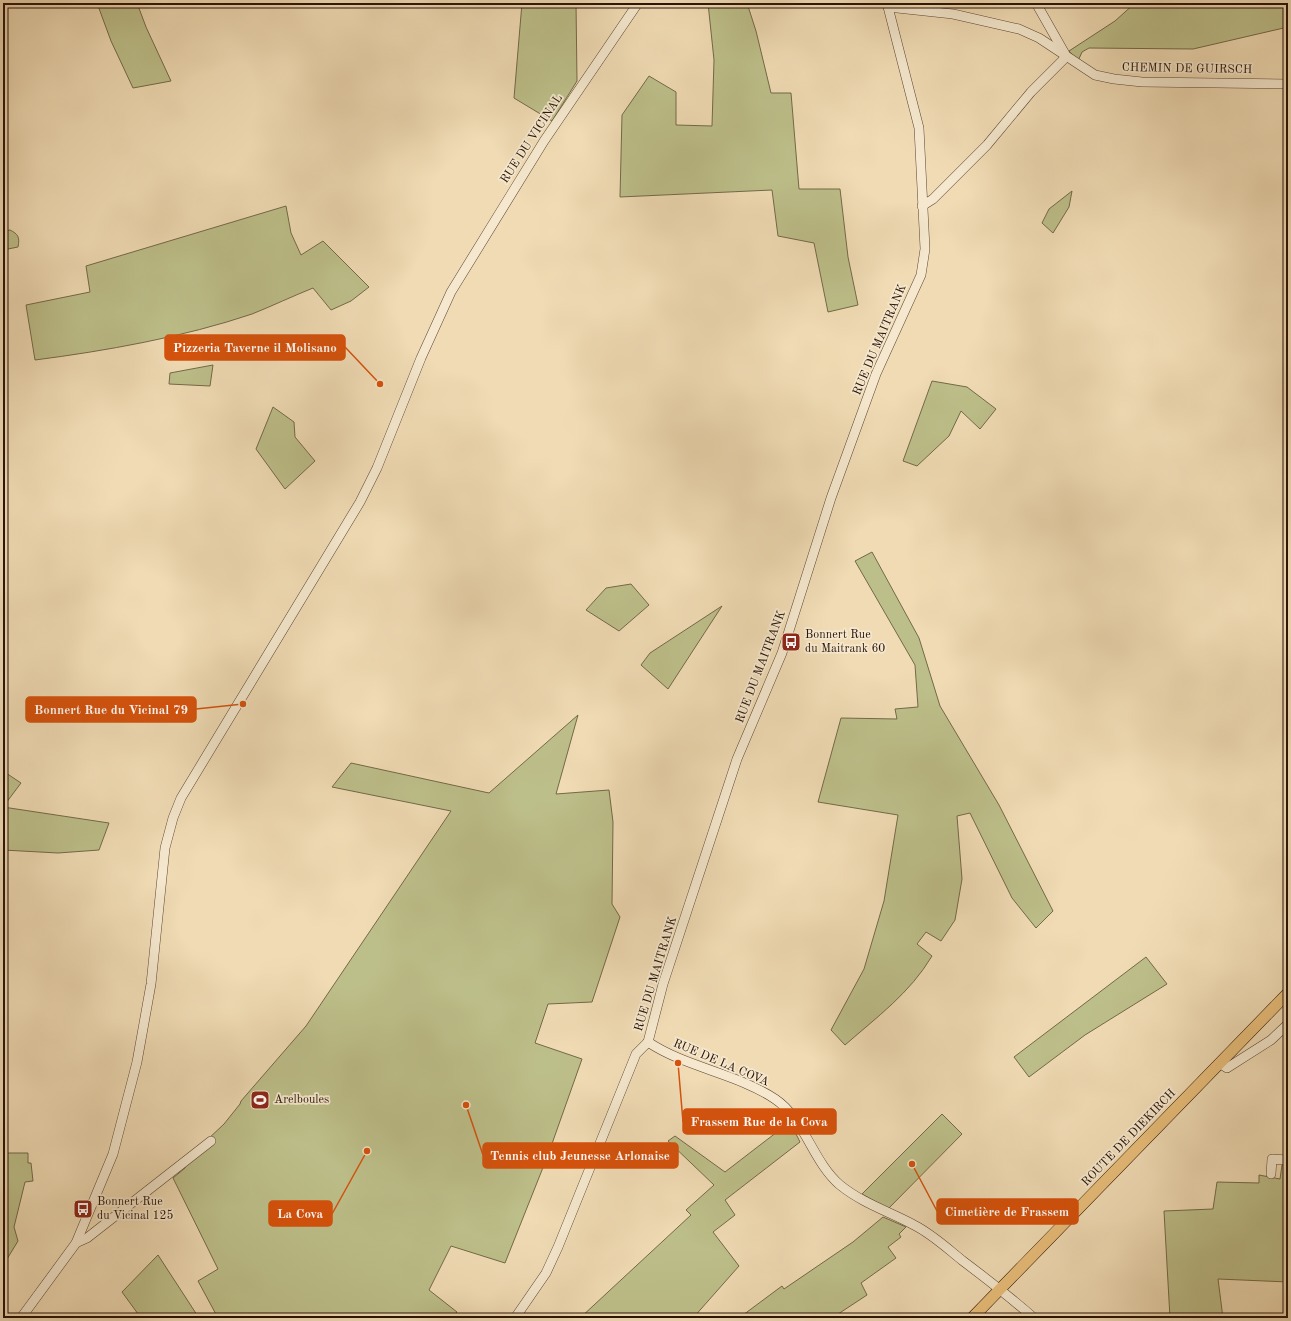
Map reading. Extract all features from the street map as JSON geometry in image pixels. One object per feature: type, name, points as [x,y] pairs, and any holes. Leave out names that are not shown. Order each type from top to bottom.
[{"type":"main road","name":"ROUTE DE DIEKIRCH","points":[[972,1318],[1288,993]]},
{"type":"street","name":"RUE DU VICINAL","points":[[76,1243],[113,1154],[137,1062],[151,984],[165,848],[176,808],[360,502],[377,468],[421,358],[451,292],[544,141],[638,3]]},
{"type":"street","points":[[922,206],[933,199],[987,145],[1031,92],[1066,57],[1036,3]]},
{"type":"street","name":"CHEMIN DE GUIRSCH","points":[[887,5],[934,11],[1002,24],[1039,38],[1095,75],[1128,81],[1288,84]]},
{"type":"street","name":"RUE DU MAITRANK","points":[[515,1318],[546,1273],[558,1247],[636,1054],[648,1042],[663,984],[737,759],[782,653],[831,498],[878,369],[921,275],[925,249],[917,116],[887,5]]},
{"type":"street","points":[[1219,1063],[1227,1068],[1271,1040],[1288,1024]]},
{"type":"street","name":"RUE DE LA COVA","points":[[648,1042],[662,1051],[692,1064],[752,1087],[782,1104],[795,1120],[820,1163],[842,1186],[880,1210],[915,1225],[1000,1289],[1034,1318]]},
{"type":"street","points":[[21,1318],[76,1243],[87,1238],[212,1141]]},
{"type":"street","points":[[1271,1174],[1272,1159],[1288,1160]]},
{"type":"green space","points":[[97,3],[137,3],[146,27],[171,81],[133,88],[111,41]]},
{"type":"green space","points":[[522,3],[576,3],[577,81],[552,121],[514,98]]},
{"type":"green space","points":[[708,3],[747,3],[756,31],[771,93],[791,93],[799,189],[840,189],[848,257],[858,305],[828,312],[814,243],[778,236],[772,190],[620,197],[622,115],[649,76],[676,92],[676,125],[712,126],[714,60]]},
{"type":"green space","points":[[1135,3],[1288,3],[1288,27],[1193,49],[1089,48],[1082,52],[1078,61],[1069,51],[1115,21]]},
{"type":"green space","points":[[1072,191],[1069,207],[1053,233],[1042,223],[1049,209]]},
{"type":"green space","points":[[286,206],[291,233],[301,255],[323,241],[369,287],[351,301],[331,310],[313,288],[252,314],[199,330],[116,348],[35,360],[26,305],[90,292],[86,266]]},
{"type":"green space","points":[[10,230],[18,236],[18,247],[3,250],[3,231]]},
{"type":"green space","points":[[213,365],[210,386],[169,384],[170,373]]},
{"type":"green space","points":[[932,381],[967,387],[996,409],[980,429],[961,411],[949,436],[917,466],[903,461]]},
{"type":"green space","points":[[273,407],[294,422],[295,437],[315,461],[285,489],[256,449]]},
{"type":"green space","points":[[872,552],[919,638],[940,706],[999,805],[1053,911],[1036,928],[1012,898],[970,813],[957,816],[962,879],[955,920],[941,941],[926,932],[917,944],[932,956],[914,982],[892,1004],[845,1045],[831,1030],[864,969],[884,901],[898,815],[818,802],[841,718],[897,719],[895,709],[918,707],[915,665],[855,561]]},
{"type":"green space","points":[[631,584],[649,605],[619,631],[586,610],[606,588]]},
{"type":"green space","points":[[722,606],[668,689],[641,665],[650,653]]},
{"type":"green space","points":[[578,715],[556,794],[609,790],[613,822],[612,904],[620,917],[592,1002],[548,1004],[535,1043],[582,1059],[548,1155],[505,1263],[451,1246],[429,1290],[457,1312],[452,1318],[218,1318],[198,1281],[218,1269],[173,1178],[185,1168],[189,1157],[224,1124],[241,1101],[306,1026],[451,811],[332,787],[351,763],[489,793]]},
{"type":"green space","points":[[3,771],[21,783],[3,807]]},
{"type":"green space","points":[[3,807],[109,823],[99,850],[58,853],[3,850]]},
{"type":"green space","points":[[1146,957],[1167,984],[1085,1035],[1029,1077],[1014,1057]]},
{"type":"green space","points":[[942,1114],[962,1134],[888,1209],[862,1194]]},
{"type":"green space","points":[[790,1122],[800,1142],[725,1200],[735,1215],[713,1232],[739,1266],[693,1318],[580,1318],[691,1215],[686,1210],[714,1185],[668,1141],[675,1136],[725,1172]]},
{"type":"green space","points":[[3,1153],[28,1153],[28,1163],[31,1163],[33,1181],[25,1182],[14,1227],[18,1241],[7,1259],[3,1260]]},
{"type":"green space","points":[[1282,1165],[1288,1166],[1288,1282],[1218,1279],[1223,1318],[1170,1318],[1164,1211],[1213,1209],[1217,1182],[1259,1183],[1259,1175],[1280,1179]]},
{"type":"green space","points":[[883,1217],[906,1227],[899,1234],[901,1237],[888,1247],[896,1258],[861,1283],[867,1295],[832,1318],[739,1318],[782,1286],[784,1289],[853,1242]]},
{"type":"green space","points":[[158,1255],[199,1318],[141,1318],[122,1292]]},
{"type":"place","name":"Pizzeria Taverne il Molisano","points":[[380,384]]},
{"type":"place","name":"Bonnert Rue du Maitrank 60","points":[[791,642]]},
{"type":"place","name":"Bonnert Rue du Vicinal 79","points":[[243,704]]},
{"type":"place","name":"Frassem Rue de la Cova","points":[[678,1063]]},
{"type":"place","name":"Arelboules","points":[[260,1100]]},
{"type":"place","name":"Tennis club Jeunesse Arlonaise","points":[[466,1105]]},
{"type":"place","name":"La Cova","points":[[367,1151]]},
{"type":"place","name":"Cimetière de Frassem","points":[[912,1164]]},
{"type":"place","name":"Bonnert Rue du Vicinal 125","points":[[83,1209]]}]
